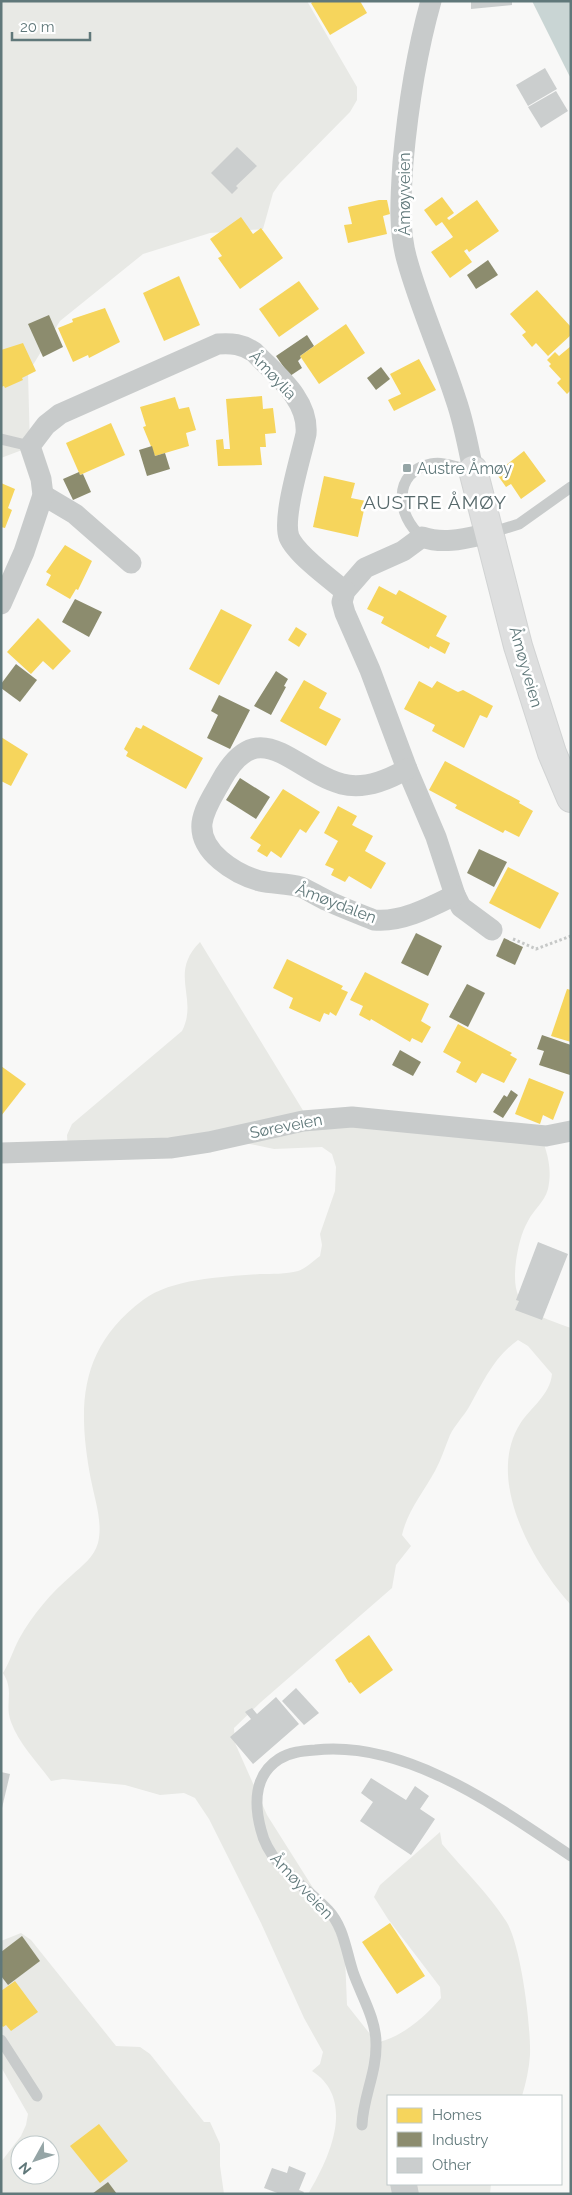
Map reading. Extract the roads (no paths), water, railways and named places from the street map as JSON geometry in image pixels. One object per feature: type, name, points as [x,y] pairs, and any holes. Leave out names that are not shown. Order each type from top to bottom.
[{"type":"main road","name":"Åmøyveien","points":[[473,470],[518,646],[552,753],[571,798]]},
{"type":"street","name":"Åmøyveien","points":[[432,1],[420,39],[407,118],[401,189],[401,221],[406,259],[466,430],[473,470]]},
{"type":"street","name":"Åmøylia","points":[[30,446],[46,425],[60,414],[218,344],[234,343],[247,347],[291,391],[303,408],[307,423],[288,515],[290,537],[296,548],[345,591]]},
{"type":"street","points":[[1,604],[24,552],[43,495],[41,479],[30,446]]},
{"type":"street","points":[[43,495],[75,514],[131,563]]},
{"type":"street","points":[[490,533],[460,540],[436,542],[422,537],[403,551],[365,568],[345,591],[342,602],[407,769],[436,837],[455,895],[462,907],[492,930]]},
{"type":"street","name":"Åmøydalen","points":[[407,769],[376,783],[357,786],[343,784],[273,749],[260,747],[245,751],[226,772],[206,808],[202,822],[203,834],[216,856],[238,872],[260,881],[302,888],[374,920],[383,921],[402,917],[455,895]]},
{"type":"street","name":"Søreveien","points":[[1,1153],[170,1148],[321,1118],[352,1117],[546,1136],[571,1131]]},
{"type":"lane","points":[[1,439],[30,446]]},
{"type":"lane","points":[[422,537],[413,530],[404,516],[401,499],[405,483],[416,471],[431,464],[473,470]]},
{"type":"lane","points":[[490,533],[519,524],[571,487]]},
{"type":"lane","name":"Åmøyveien","points":[[362,2125],[374,2075],[376,2042],[372,2022],[353,1971],[342,1932],[335,1918],[285,1870],[264,1843],[260,1828],[257,1795],[264,1773],[271,1764],[296,1752],[332,1748],[373,1752],[408,1763],[461,1788],[515,1819],[571,1856]]},
{"type":"lane","points":[[1,2040],[37,2096]]},
{"type":"place","name":"Austre Åmøy","points":[[407,468]]},
{"type":"district","name":"AUSTRE ÅMØY","points":[[435,502]]}]
